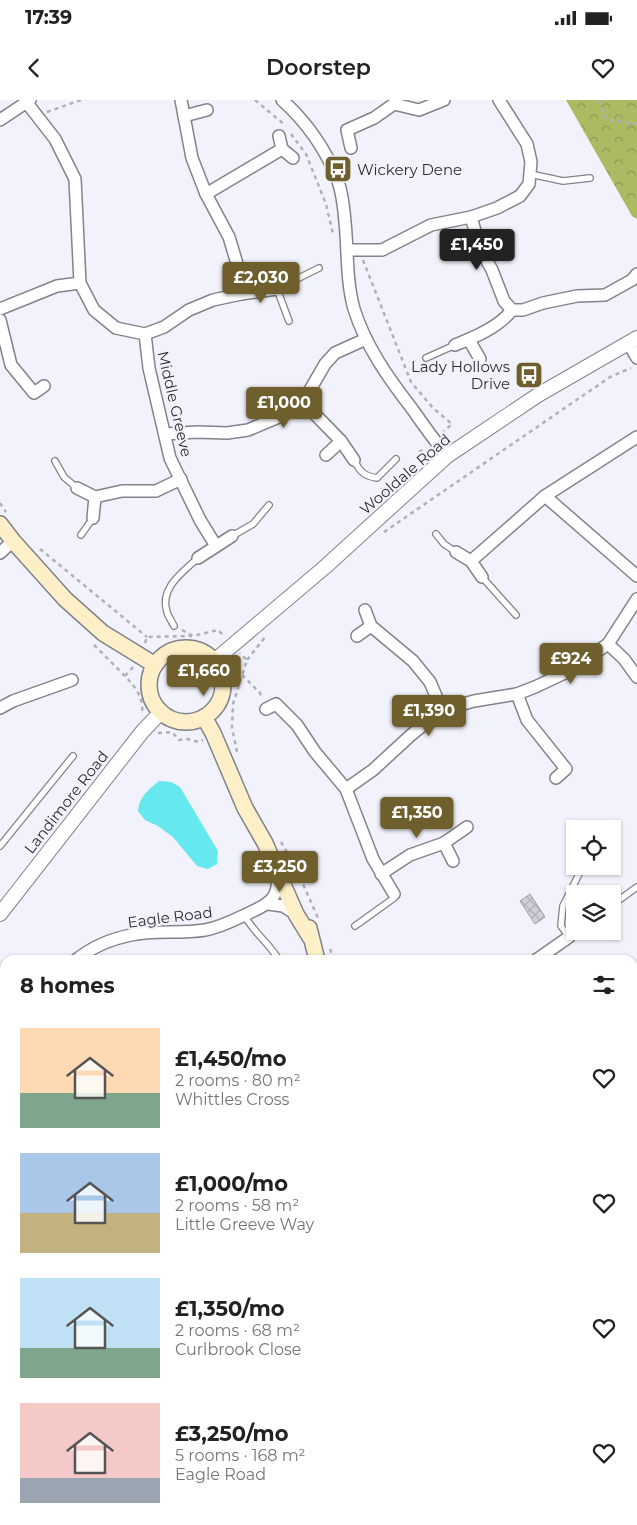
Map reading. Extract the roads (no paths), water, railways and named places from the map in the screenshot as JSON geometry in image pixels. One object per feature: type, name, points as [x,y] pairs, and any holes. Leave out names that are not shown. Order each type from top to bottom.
[{"type":"main road","points":[[5,521],[13,541],[65,599],[103,632],[148,661]]},
{"type":"main road","points":[[190,648],[203,652],[214,661],[221,672],[223,685],[221,698],[214,709],[204,717],[194,721],[182,722],[170,718],[161,712],[153,702],[149,689],[148,661],[177,649],[190,648]]},
{"type":"main road","points":[[204,717],[213,733],[245,808],[271,839],[299,896],[307,916],[310,937],[315,955]]},
{"type":"main road","points":[[271,839],[276,871],[296,914],[310,937]]},
{"type":"street","points":[[181,100],[192,158],[206,194],[229,237],[238,267],[241,294]]},
{"type":"street","points":[[282,100],[294,110],[311,131],[327,157],[338,182],[345,222],[348,279],[353,301],[366,339],[384,373],[447,456]]},
{"type":"street","points":[[351,148],[347,130],[374,118],[394,104],[419,110],[444,100]]},
{"type":"street","points":[[347,250],[382,250],[431,225],[471,217],[497,208],[520,196],[529,184],[531,162],[527,144],[499,100]]},
{"type":"street","points":[[0,120],[29,101]]},
{"type":"street","name":"Middle Greeve","points":[[29,101],[37,116],[55,139],[75,180],[80,283],[94,310],[116,328],[146,334],[164,327],[188,310],[213,300],[277,289]]},
{"type":"street","points":[[184,116],[207,110]]},
{"type":"street","points":[[279,136],[282,148],[293,158]]},
{"type":"street","points":[[206,194],[282,148]]},
{"type":"street","points":[[471,217],[480,248],[492,270],[504,301],[512,310],[523,310],[542,303],[577,296],[605,295],[635,281]]},
{"type":"street","points":[[0,308],[57,286],[80,283]]},
{"type":"street","points":[[455,345],[469,340],[504,320],[512,310]]},
{"type":"street","points":[[0,320],[10,365],[34,393],[44,386]]},
{"type":"street","name":"Middle Greeve","points":[[146,334],[149,368],[170,458],[200,520],[216,546]]},
{"type":"street","points":[[165,434],[227,433],[248,430],[278,417],[303,402],[325,364],[335,353],[366,339]]},
{"type":"street","points":[[469,340],[480,359]]},
{"type":"street","points":[[633,341],[637,358]]},
{"type":"street","name":"Wooldale Road","points":[[214,661],[325,567],[447,456],[538,395],[633,341]]},
{"type":"street","points":[[303,402],[341,441],[354,460]]},
{"type":"street","points":[[470,561],[545,496],[637,437]]},
{"type":"street","points":[[326,455],[341,441]]},
{"type":"street","name":"Middle Greeve","points":[[94,497],[122,490],[156,491],[181,479]]},
{"type":"street","points":[[76,488],[94,497],[94,518]]},
{"type":"street","points":[[545,496],[637,576]]},
{"type":"street","points":[[198,558],[232,536]]},
{"type":"street","points":[[0,554],[13,541]]},
{"type":"street","points":[[456,552],[470,561],[482,577]]},
{"type":"street","points":[[346,789],[373,770],[410,734],[442,710],[474,701],[517,694],[570,671],[608,644],[637,599]]},
{"type":"street","points":[[365,610],[371,626],[413,661],[430,682],[442,710]]},
{"type":"street","points":[[357,636],[371,626]]},
{"type":"street","points":[[608,644],[624,658],[637,677]]},
{"type":"street","points":[[0,708],[13,701],[72,680]]},
{"type":"street","points":[[517,694],[527,720],[566,769],[556,778]]},
{"type":"street","points":[[266,709],[276,704],[297,725],[314,752],[346,789],[373,859],[394,894]]},
{"type":"street","name":"Landimore Road","points":[[0,914],[136,739],[161,712]]},
{"type":"street","points":[[381,874],[410,855],[444,843],[467,827]]},
{"type":"street","points":[[444,843],[453,862]]},
{"type":"street","points":[[276,871],[278,882],[276,893],[268,904],[283,906],[296,914]]},
{"type":"street","name":"Eagle Road","points":[[83,955],[107,942],[133,934],[204,930],[224,925],[268,904]]},
{"type":"street","points":[[543,955],[566,939]]},
{"type":"lane","points":[[530,174],[563,181],[590,178]]},
{"type":"lane","points":[[289,321],[277,289],[319,268]]},
{"type":"lane","points":[[426,358],[455,345]]},
{"type":"lane","points":[[354,460],[360,472],[368,477],[377,478],[396,459]]},
{"type":"lane","points":[[55,461],[64,478],[76,488]]},
{"type":"lane","points":[[232,536],[253,524],[268,506]]},
{"type":"lane","points":[[81,535],[94,518]]},
{"type":"lane","points":[[436,534],[444,544],[456,552]]},
{"type":"lane","points":[[174,626],[166,610],[166,596],[173,582],[198,558]]},
{"type":"lane","points":[[482,577],[516,615]]},
{"type":"lane","points":[[0,846],[74,756]]},
{"type":"lane","points":[[621,899],[637,887]]},
{"type":"lane","points":[[355,926],[394,898],[394,894]]},
{"type":"lane","points":[[566,900],[563,906],[561,926],[566,929]]},
{"type":"lane","points":[[244,915],[251,928],[276,955]]},
{"type":"water","points":[[159,781],[171,782],[180,787],[218,851],[217,864],[208,869],[197,866],[173,837],[158,826],[145,820],[138,811],[142,798]]},
{"type":"place","name":"Wickery Dene","points":[[338,169]]},
{"type":"place","name":"Lady Hollows Drive","points":[[529,375]]}]
